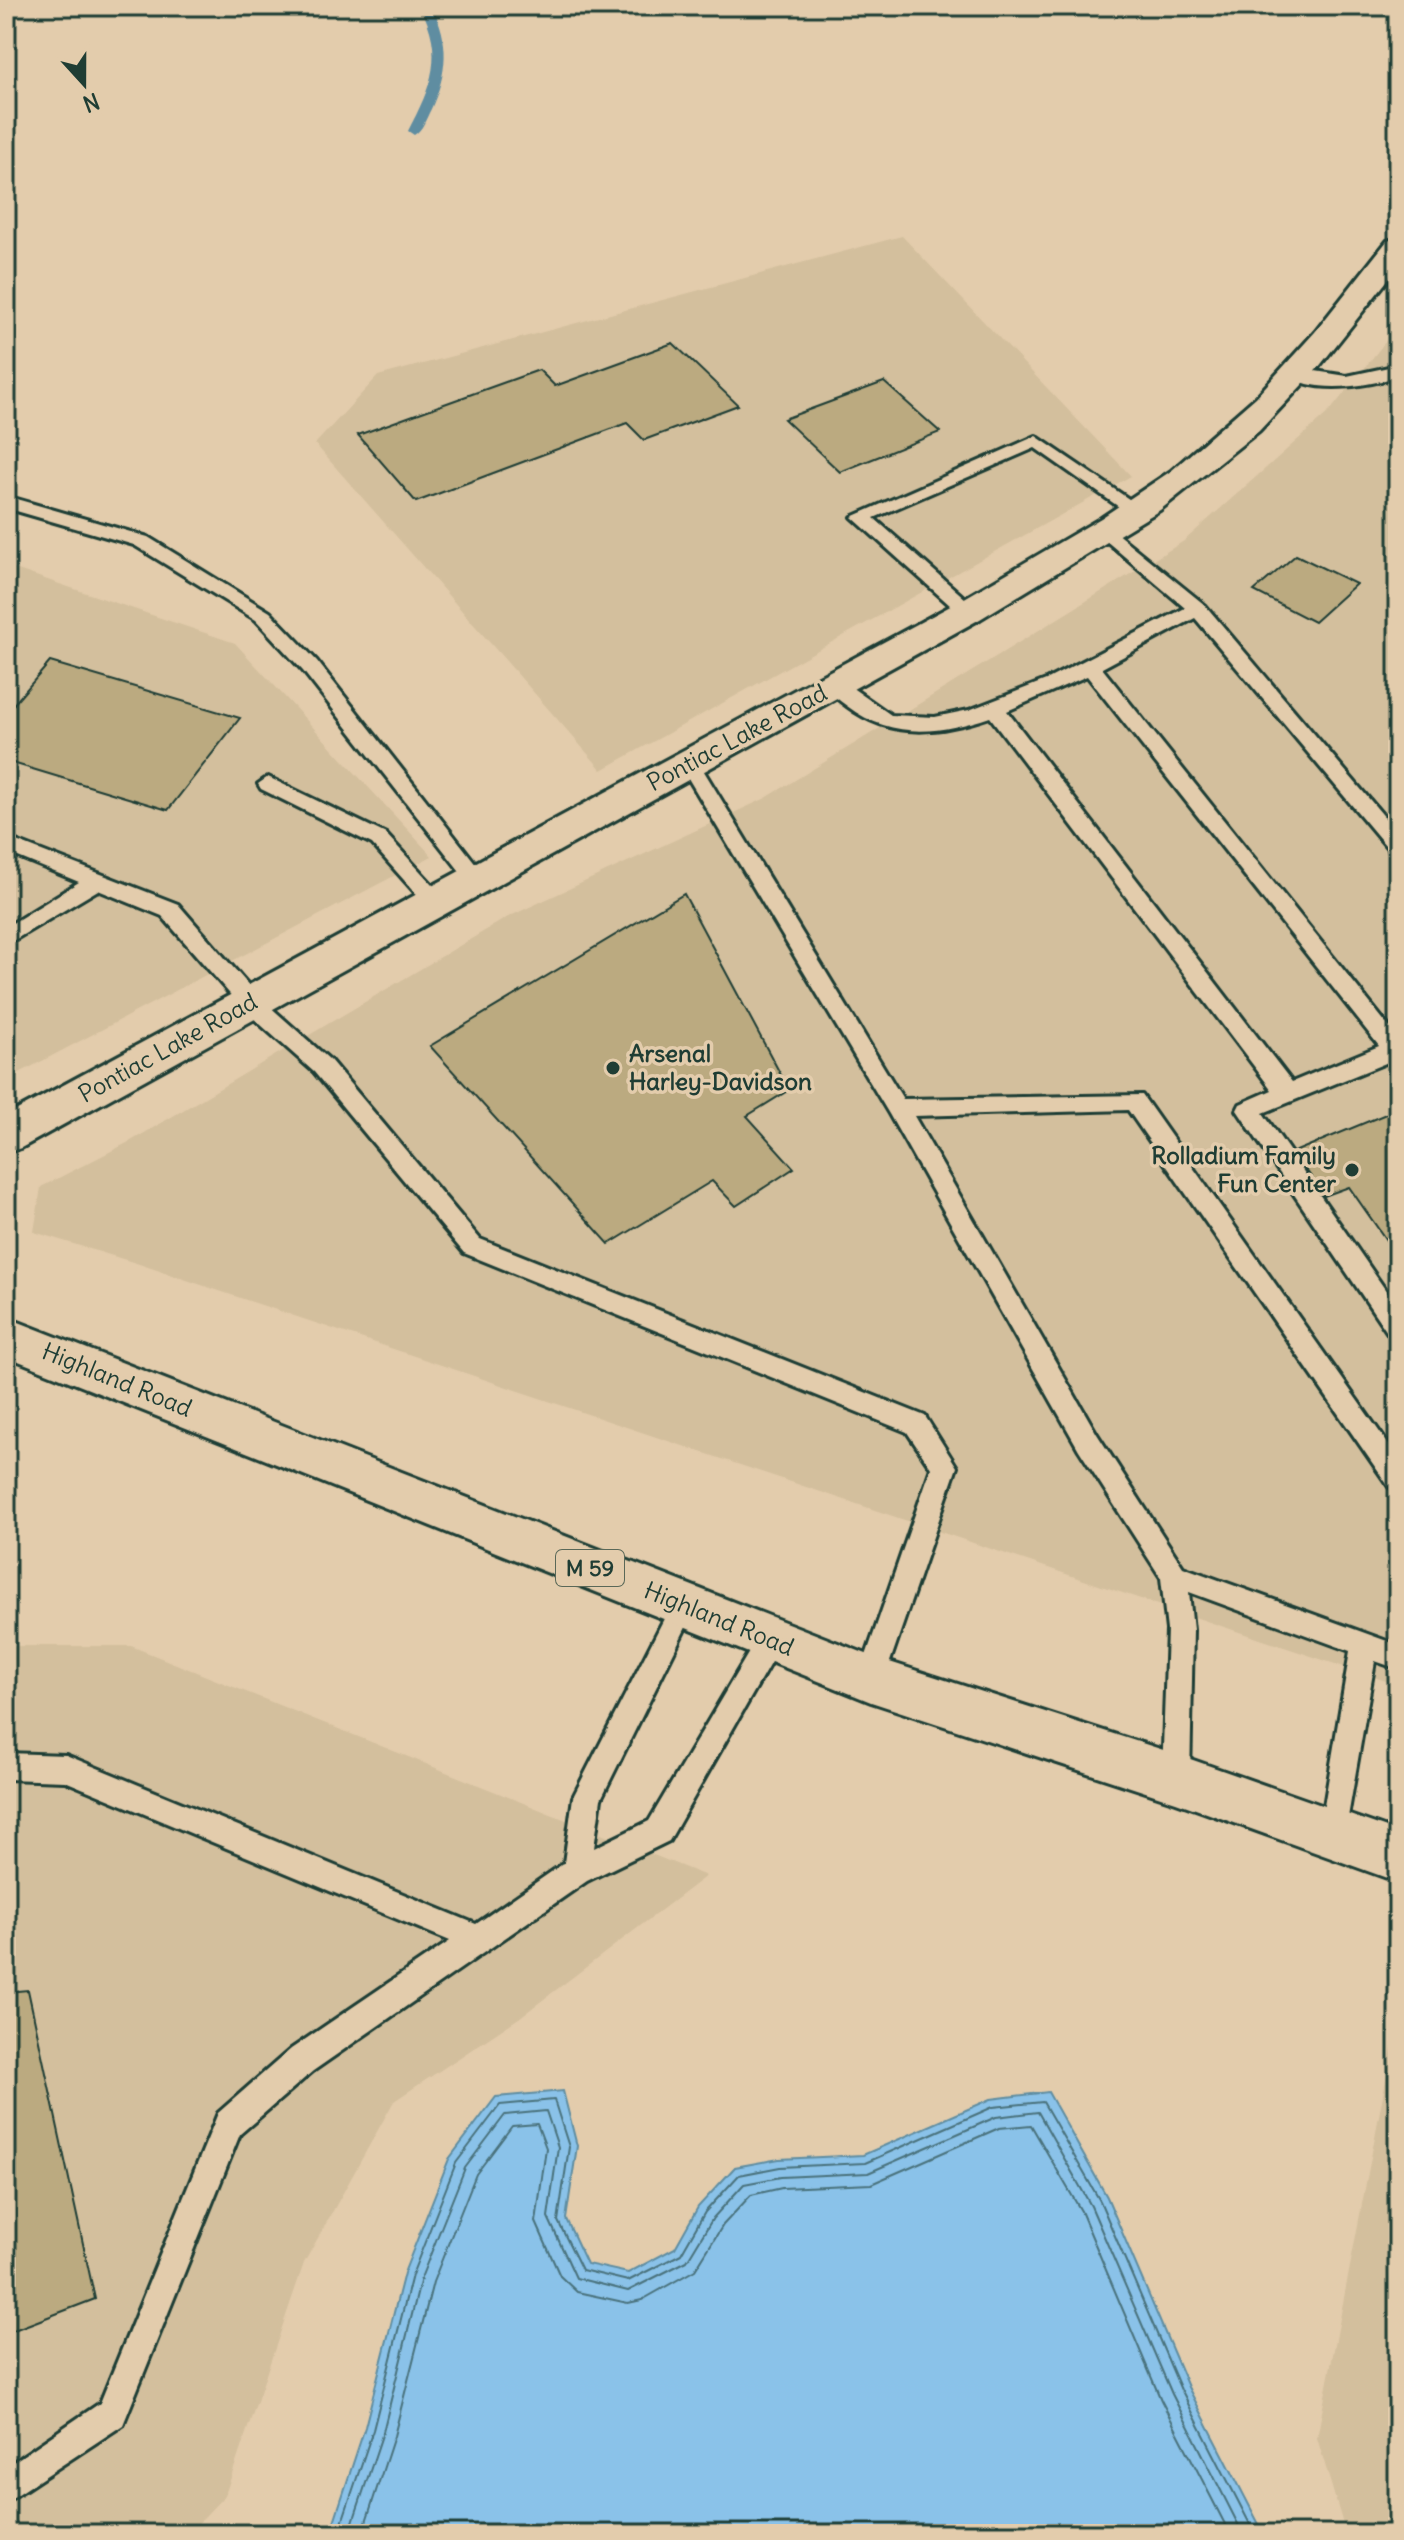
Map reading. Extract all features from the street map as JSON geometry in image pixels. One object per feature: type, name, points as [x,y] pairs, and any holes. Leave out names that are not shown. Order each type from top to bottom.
[{"type":"main road","name":"Pontiac Lake Road","points":[[6,1136],[834,685],[1105,530],[1228,441],[1296,373],[1398,247]]},
{"type":"main road","name":"Highland Road","points":[[6,1336],[871,1679],[1176,1778],[1398,1857]]},
{"type":"lane","points":[[1296,373],[1321,381],[1347,383],[1369,380],[1398,370]]},
{"type":"lane","points":[[968,611],[861,517],[1036,441],[1136,510]]},
{"type":"lane","points":[[6,502],[141,541],[263,616],[310,666],[477,879]]},
{"type":"lane","points":[[1105,530],[1198,609],[1398,847]]},
{"type":"lane","points":[[834,685],[858,704],[899,725],[939,725],[996,710],[1198,609]]},
{"type":"lane","points":[[1088,664],[1396,1049],[1248,1110],[1276,1155],[1398,1328]]},
{"type":"lane","points":[[996,710],[1287,1093]]},
{"type":"lane","points":[[689,763],[897,1108],[1088,1442],[1174,1575],[1180,1630],[1176,1778]]},
{"type":"lane","points":[[268,784],[379,839],[435,901]]},
{"type":"lane","points":[[6,844],[170,910],[250,1002],[322,1066],[472,1246],[916,1424],[944,1467],[871,1679]]},
{"type":"lane","points":[[6,937],[96,881]]},
{"type":"lane","points":[[897,1108],[1134,1101],[1398,1479]]},
{"type":"lane","points":[[1174,1575],[1398,1657]]},
{"type":"lane","points":[[577,1871],[587,1797],[684,1605]]},
{"type":"lane","points":[[6,2486],[112,2414],[229,2124],[302,2060],[577,1871],[659,1831],[771,1639]]},
{"type":"lane","points":[[1333,1836],[1364,1645]]},
{"type":"lane","points":[[6,1766],[66,1768],[478,1939]]},
{"type":"shaded area","points":[[902,236],[1131,476],[602,770],[315,444],[378,376]]},
{"type":"shaded area","points":[[1398,326],[1398,1685],[136,1263],[34,1232],[41,1187],[131,1141],[508,917],[766,798],[1184,541],[1330,411]]},
{"type":"shaded area","points":[[6,566],[235,643],[432,856],[6,1080]]},
{"type":"shaded area","points":[[6,1646],[131,1646],[706,1876],[519,2018],[394,2101],[304,2263],[225,2495],[188,2534],[6,2534]]},
{"type":"shaded area","points":[[1398,2017],[1398,2534],[1346,2534],[1317,2438]]},
{"type":"water","points":[[563,2091],[577,2146],[566,2219],[587,2264],[628,2273],[675,2248],[698,2207],[735,2167],[779,2159],[863,2155],[991,2099],[1048,2092],[1107,2197],[1188,2387],[1264,2534],[330,2534],[365,2427],[404,2273],[449,2159],[496,2097]]},
{"type":"building","points":[[673,343],[738,405],[644,440],[627,423],[416,502],[358,435],[539,370],[555,386]]},
{"type":"building","points":[[884,382],[940,432],[840,472],[784,419]]},
{"type":"building","points":[[1296,555],[1356,584],[1314,622],[1254,591]]},
{"type":"building","points":[[50,662],[240,718],[168,810],[6,761],[6,713]]},
{"type":"building","name":"Arsenal Harley-Davidson","points":[[684,894],[789,1090],[747,1116],[794,1168],[736,1206],[712,1181],[609,1244],[430,1046]]},
{"type":"building","name":"Rolladium Family Fun Center","points":[[1398,1109],[1398,1257],[1349,1187],[1324,1196],[1294,1152]]},
{"type":"building","points":[[28,1990],[95,2299],[6,2333],[6,1992]]},
{"type":"waterway","points":[[414,131],[435,85],[441,55],[435,23],[426,6]]},
{"type":"place","name":"Arsenal Harley-Davidson","points":[[613,1068]]},
{"type":"place","name":"Rolladium Family Fun Center","points":[[1352,1170]]}]
